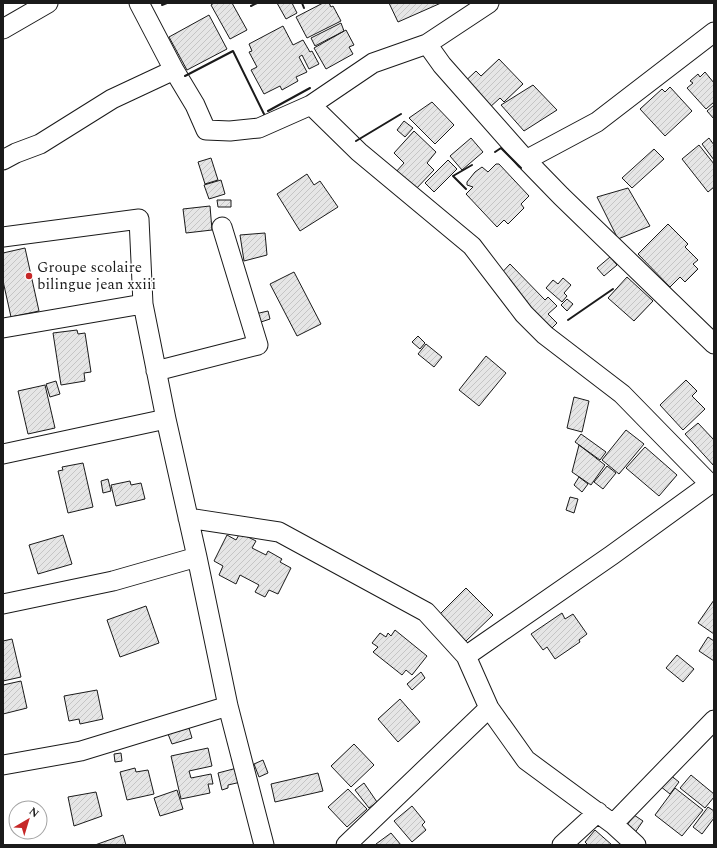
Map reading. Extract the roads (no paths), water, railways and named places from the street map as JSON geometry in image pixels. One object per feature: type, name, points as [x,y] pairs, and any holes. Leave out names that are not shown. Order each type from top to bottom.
[{"type":"street","points":[[3,29],[48,3]]},
{"type":"street","points":[[140,3],[174,70],[195,105],[206,130],[230,131],[259,128],[311,105],[373,63],[427,44],[489,3]]},
{"type":"street","points":[[526,160],[597,122],[714,32]]},
{"type":"street","points":[[427,44],[442,65],[526,160],[561,196],[714,344]]},
{"type":"street","points":[[3,160],[16,153],[40,144],[112,99],[174,70]]},
{"type":"street","points":[[311,105],[359,152],[472,246],[524,314],[545,335],[622,394],[710,484],[612,555],[466,656]]},
{"type":"street","points":[[3,237],[139,219],[143,304],[156,371],[228,706],[264,845]]},
{"type":"street","points":[[156,371],[258,345],[222,227]]},
{"type":"street","points":[[3,328],[143,304]]},
{"type":"street","points":[[3,454],[166,419]]},
{"type":"street","points":[[188,518],[279,532],[426,612],[466,656],[489,708],[526,760],[598,812],[636,845]]},
{"type":"street","points":[[3,604],[113,581],[197,557]]},
{"type":"street","points":[[3,764],[81,751],[228,706]]},
{"type":"street","points":[[346,845],[489,708]]},
{"type":"street","points":[[613,824],[714,720]]},
{"type":"street","points":[[562,845],[598,812]]},
{"type":"place","name":"Groupe scolaire bilingue jean xxiii","points":[[29,276]]}]
